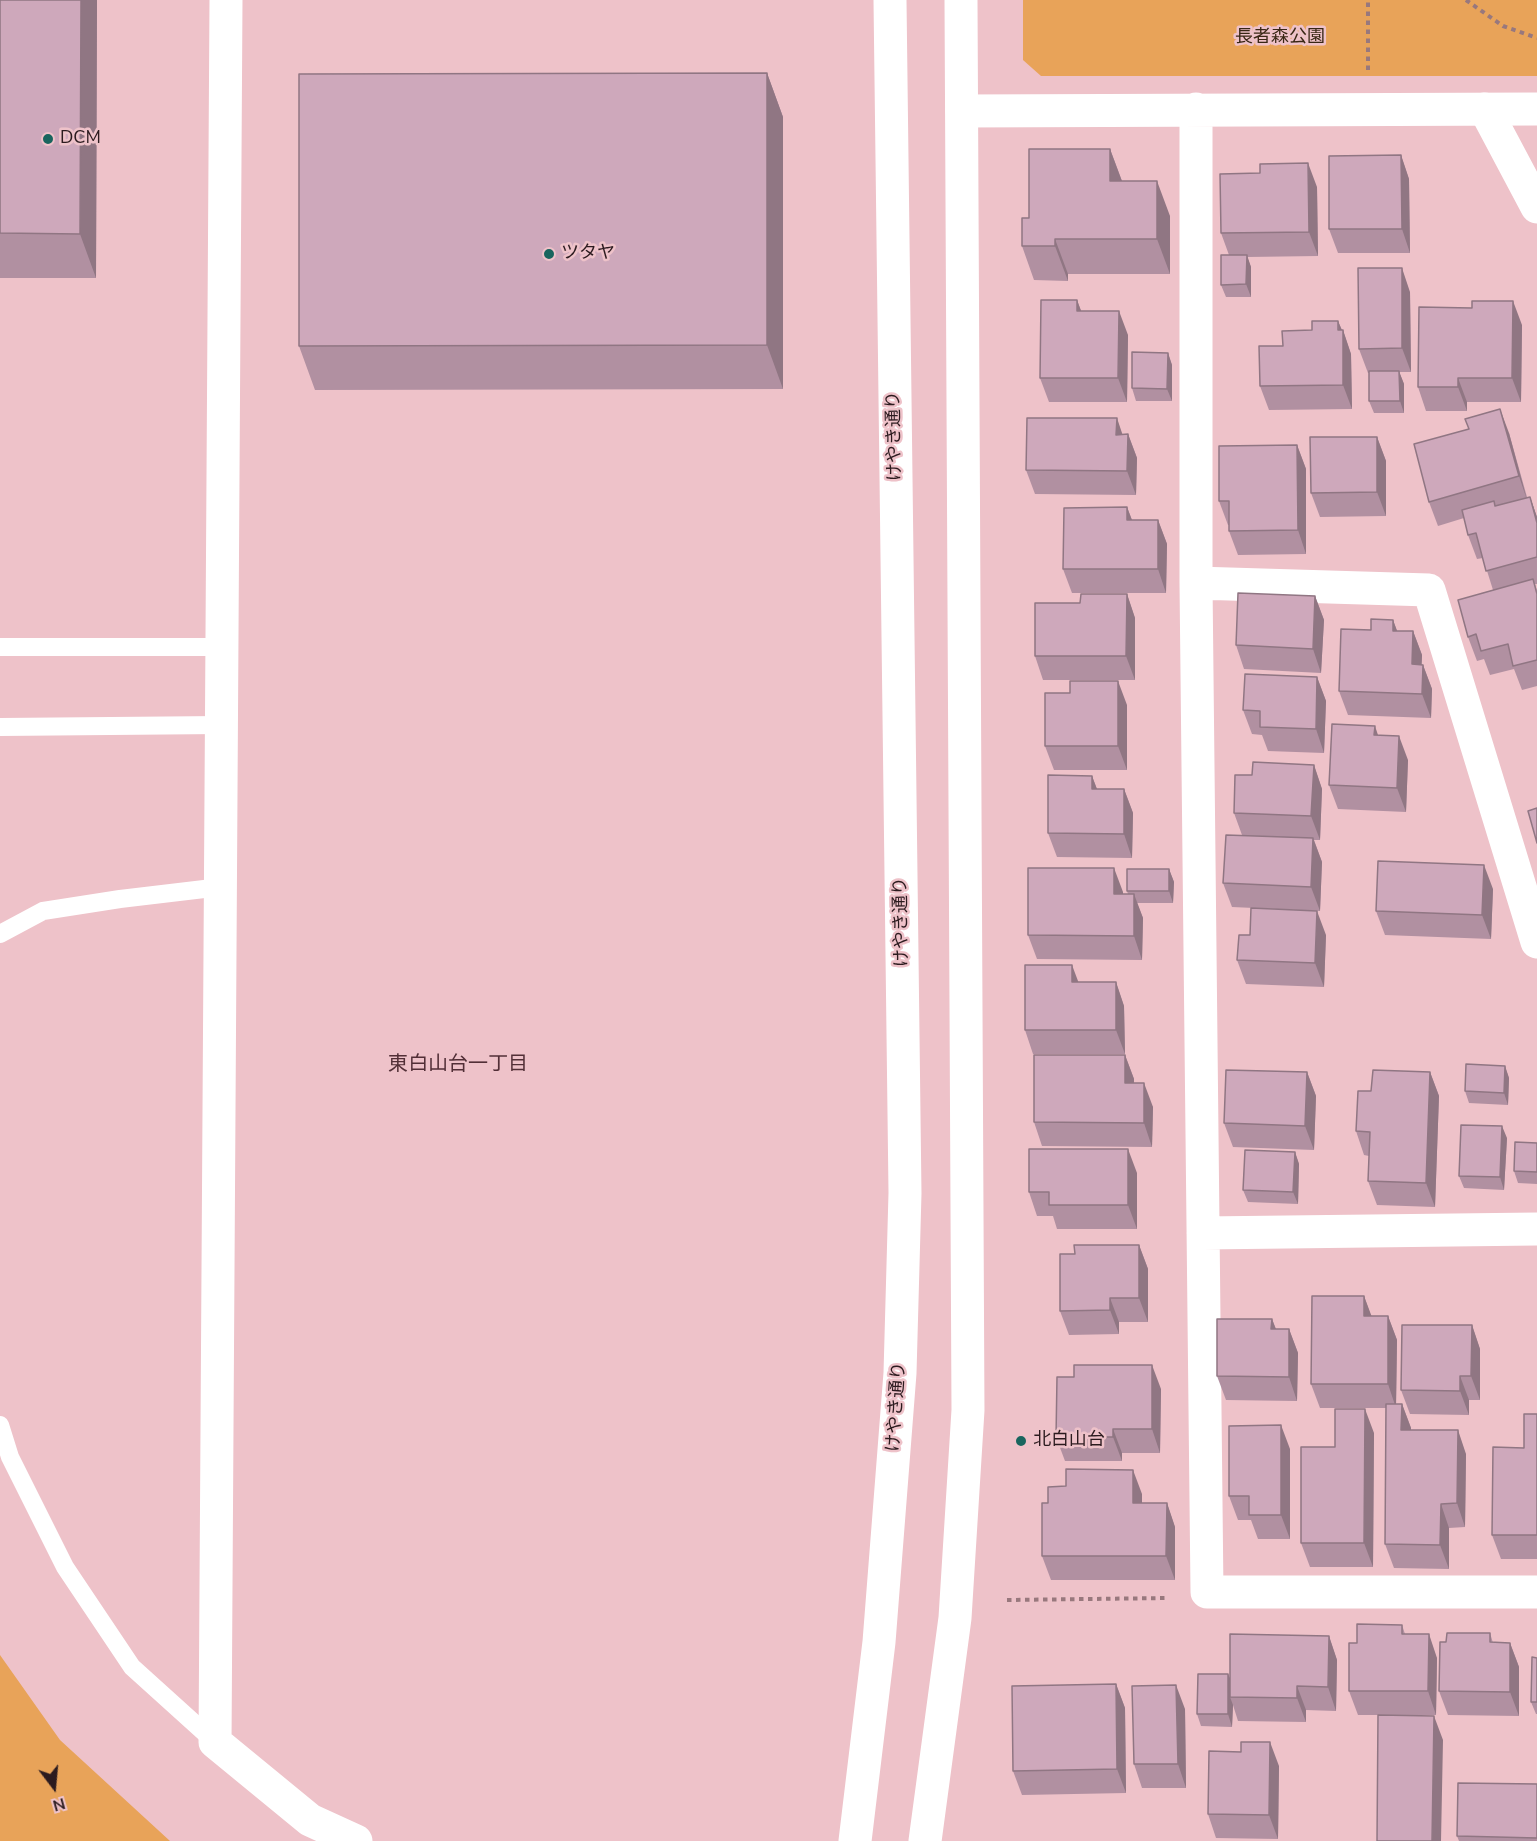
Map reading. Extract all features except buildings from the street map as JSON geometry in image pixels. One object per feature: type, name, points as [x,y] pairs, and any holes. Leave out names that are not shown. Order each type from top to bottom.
[{"type":"street","points":[[226,0],[215,1742],[310,1820],[356,1841]]},
{"type":"street","name":"けやき通り","points":[[855,1841],[879,1641],[896,1432],[906,1193],[890,0]]},
{"type":"street","points":[[925,1841],[955,1618],[968,1410],[961,0]]},
{"type":"street","points":[[1196,109],[1196,583],[1207,1593],[1537,1592]]},
{"type":"street","points":[[1485,109],[1537,207]]},
{"type":"street","points":[[962,111],[1537,109]]},
{"type":"street","points":[[1196,583],[1429,590],[1537,942]]},
{"type":"street","points":[[1203,1233],[1537,1229]]},
{"type":"lane","points":[[0,647],[222,647]]},
{"type":"lane","points":[[0,727],[221,725]]},
{"type":"lane","points":[[0,934],[43,911],[221,887]]},
{"type":"lane","points":[[0,1425],[10,1457],[65,1567],[132,1667],[215,1742]]},
{"type":"path","points":[[1368,0],[1368,110]]},
{"type":"path","points":[[1466,0],[1503,26],[1537,38]]},
{"type":"path","points":[[1007,1600],[1182,1598],[1207,1593]]},
{"type":"green space","name":"長者森公園","points":[[1023,0],[1537,0],[1537,76],[1041,76],[1023,60]]},
{"type":"green space","points":[[0,1655],[60,1740],[170,1841],[0,1841]]},
{"type":"place","name":"DCM","points":[[48,139]]},
{"type":"place","name":"ツタヤ","points":[[549,254]]},
{"type":"place","name":"北白山台","points":[[1021,1441]]},
{"type":"district","name":"東白山台一丁目","points":[[458,1065]]}]
